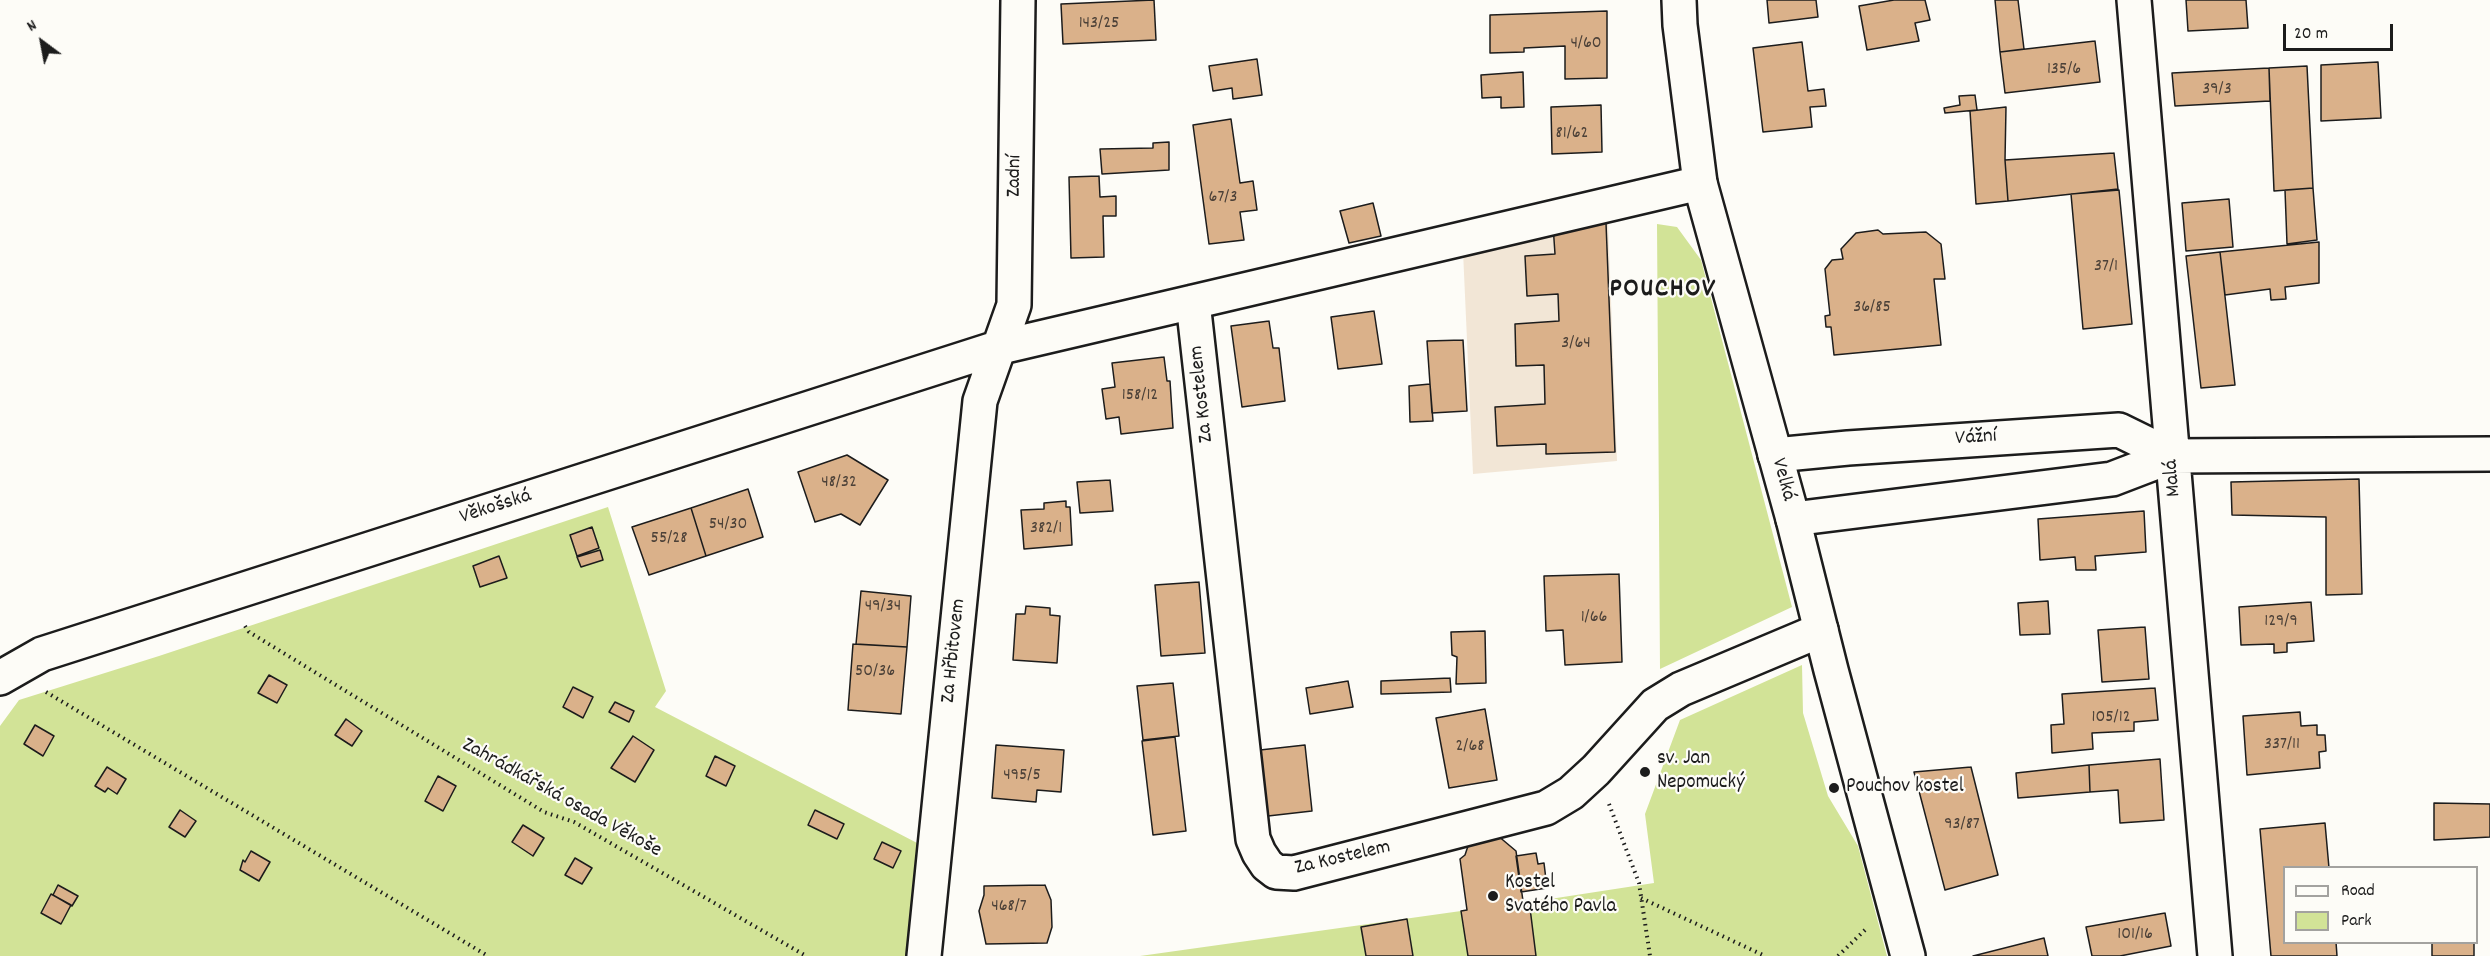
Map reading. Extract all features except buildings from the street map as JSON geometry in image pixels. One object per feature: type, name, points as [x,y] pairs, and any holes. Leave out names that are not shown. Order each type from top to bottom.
[{"type":"street","name":"Zadní","points":[[997,348],[1014,305],[1018,0]]},
{"type":"street","name":"Velká","points":[[1679,0],[1680,26],[1700,183],[1908,956]]},
{"type":"street","name":"Malá","points":[[2134,0],[2215,956]]},
{"type":"street","points":[[997,348],[1700,183]]},
{"type":"street","name":"Za Kostelem","points":[[1193,302],[1253,838],[1267,866],[1276,872],[1294,873],[1545,808],[1571,793],[1596,770],[1655,705],[1681,689],[1821,630]]},
{"type":"street","name":"Věkošská","points":[[8,672],[42,654],[997,348]]},
{"type":"street","name":"Za Hřbitovem","points":[[924,956],[980,400],[997,348]]},
{"type":"street","name":"Vážní","points":[[1775,455],[2119,430],[2172,456]]},
{"type":"street","name":"Vážní","points":[[1792,519],[2112,479],[2172,456],[2490,454]]},
{"type":"path","name":"Zahrádkářská osada Věkoše","points":[[224,596],[249,632],[544,812],[574,822],[806,956]]},
{"type":"path","points":[[8,672],[488,956]]},
{"type":"path","points":[[1596,770],[1639,883],[1650,956]]},
{"type":"path","points":[[1641,898],[1765,956]]},
{"type":"shaded area","points":[[1608,220],[1617,461],[1473,474],[1463,251]]},
{"type":"green space","points":[[1657,224],[1677,227],[1701,260],[1792,607],[1660,669]]},
{"type":"green space","points":[[608,507],[666,691],[655,707],[919,844],[910,956],[0,956],[0,726],[19,700]]},
{"type":"green space","points":[[1802,665],[1803,713],[1828,796],[1858,846],[1887,956],[1536,956],[1529,900],[1550,899],[1654,883],[1645,814],[1680,720]]},
{"type":"green space","points":[[1461,911],[1468,956],[1140,956]]},
{"type":"place","name":"sv. Jan Nepomucký","points":[[1645,772]]},
{"type":"place","name":"Pouchov kostel","points":[[1834,788]]},
{"type":"place","name":"Kostel Svatého Pavla","points":[[1493,896]]},
{"type":"district","name":"POUCHOV","points":[[1663,291]]}]
